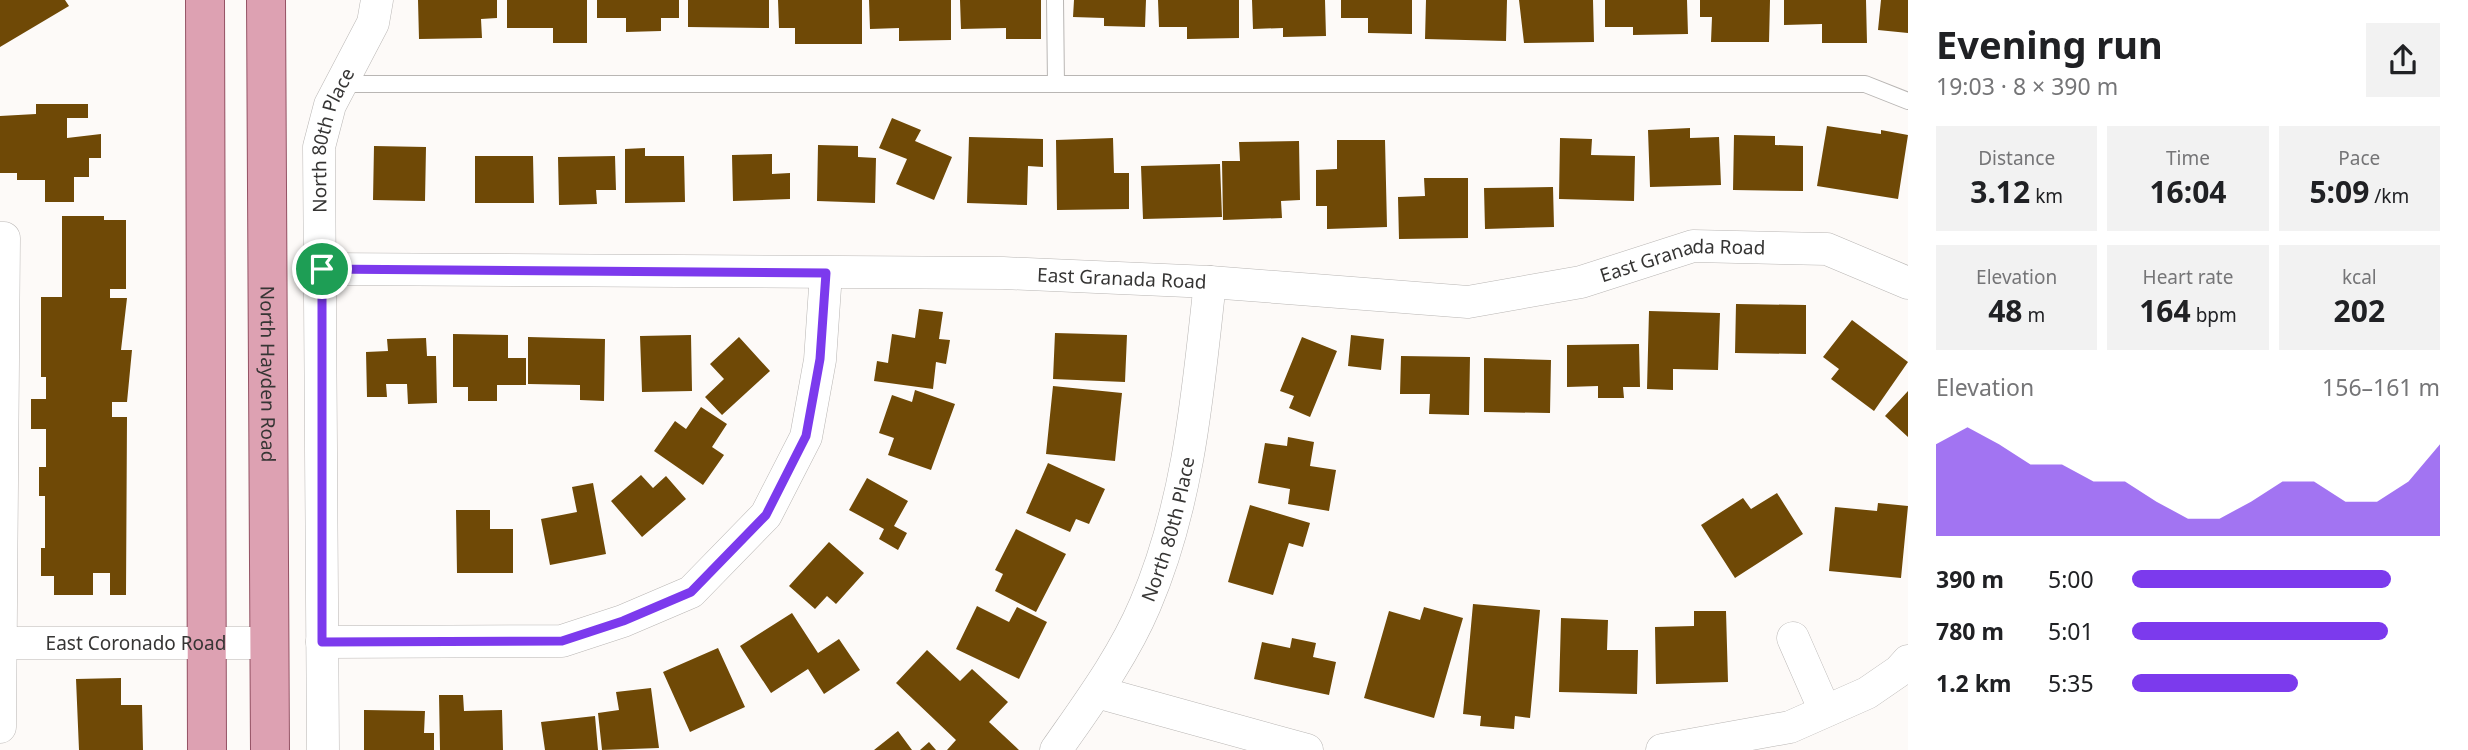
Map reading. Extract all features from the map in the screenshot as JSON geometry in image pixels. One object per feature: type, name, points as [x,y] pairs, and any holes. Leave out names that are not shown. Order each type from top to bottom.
[{"type":"main road","points":[[205,0],[207,750]]},
{"type":"main road","name":"North Hayden Road","points":[[266,0],[270,750]]},
{"type":"street","name":"North 80th Place","points":[[323,750],[322,269],[319,146],[330,105],[373,23],[377,0]]},
{"type":"street","points":[[1,727],[2,238]]},
{"type":"street","name":"East Granada Road","points":[[322,269],[1003,273],[1210,282],[1468,302],[1580,282],[1693,246],[1827,249],[1908,283]]},
{"type":"street","points":[[322,642],[562,641],[623,621],[691,592],[766,515],[806,436],[820,359],[826,273]]},
{"type":"street","name":"North 80th Place","points":[[1056,750],[1097,692],[1145,606],[1180,503],[1197,398],[1210,282]]},
{"type":"street","points":[[1793,638],[1825,711]]},
{"type":"street","name":"East Coronado Road","points":[[2,643],[270,643]]},
{"type":"street","points":[[1662,750],[1794,738],[1825,711],[1867,693],[1899,671],[1908,661]]},
{"type":"street","points":[[1097,692],[1307,750]]},
{"type":"lane","points":[[1055,0],[1056,84]]},
{"type":"lane","points":[[341,84],[1865,84],[1908,101]]},
{"type":"building","points":[[0,0],[65,0],[69,6],[0,47]]},
{"type":"building","points":[[418,0],[497,0],[497,18],[481,19],[482,38],[419,39]]},
{"type":"building","points":[[507,0],[587,0],[587,43],[553,43],[553,28],[507,28]]},
{"type":"building","points":[[597,0],[679,0],[679,18],[661,18],[661,31],[626,32],[626,18],[597,18]]},
{"type":"building","points":[[688,0],[769,0],[769,28],[688,27]]},
{"type":"building","points":[[778,0],[862,0],[862,44],[795,44],[795,28],[779,28]]},
{"type":"building","points":[[869,0],[951,0],[951,40],[899,41],[899,28],[870,29]]},
{"type":"building","points":[[960,0],[1041,0],[1041,39],[1006,39],[1006,28],[961,29]]},
{"type":"building","points":[[1074,0],[1146,0],[1145,27],[1104,26],[1104,18],[1073,17]]},
{"type":"building","points":[[1158,0],[1239,0],[1239,38],[1187,39],[1187,27],[1159,27]]},
{"type":"building","points":[[1252,0],[1325,0],[1326,36],[1283,37],[1283,28],[1253,29]]},
{"type":"building","points":[[1341,0],[1412,0],[1412,34],[1368,33],[1368,18],[1341,18]]},
{"type":"building","points":[[1426,0],[1507,0],[1506,41],[1425,39]]},
{"type":"building","points":[[1519,0],[1593,0],[1594,42],[1524,43]]},
{"type":"building","points":[[1605,0],[1687,0],[1688,34],[1633,35],[1633,27],[1605,27]]},
{"type":"building","points":[[1700,0],[1770,0],[1769,42],[1711,42],[1712,17],[1700,17]]},
{"type":"building","points":[[1784,0],[1866,0],[1867,43],[1822,43],[1822,24],[1784,25]]},
{"type":"building","points":[[1881,0],[1908,0],[1908,33],[1878,30]]},
{"type":"building","points":[[36,104],[88,104],[88,118],[67,118],[67,138],[101,134],[101,158],[89,158],[89,177],[74,177],[74,202],[45,202],[45,180],[17,180],[17,173],[0,173],[0,116],[36,114]]},
{"type":"building","points":[[892,118],[921,130],[915,141],[952,157],[934,200],[896,184],[907,159],[879,148]]},
{"type":"building","points":[[1827,126],[1908,135],[1898,199],[1817,186]]},
{"type":"building","points":[[1690,128],[1690,138],[1719,137],[1721,185],[1650,187],[1648,130]]},
{"type":"building","points":[[1734,135],[1775,136],[1775,145],[1803,146],[1803,191],[1733,190]]},
{"type":"building","points":[[969,137],[1043,139],[1043,167],[1028,166],[1027,205],[967,203]]},
{"type":"building","points":[[1113,138],[1114,173],[1129,173],[1129,209],[1057,210],[1056,140]]},
{"type":"building","points":[[1560,138],[1592,139],[1591,155],[1635,156],[1634,201],[1559,199]]},
{"type":"building","points":[[1337,140],[1385,140],[1387,227],[1327,229],[1327,206],[1316,206],[1316,170],[1337,169]]},
{"type":"building","points":[[1299,141],[1300,200],[1281,201],[1282,218],[1223,220],[1222,161],[1240,161],[1239,142]]},
{"type":"building","points":[[818,145],[858,146],[858,157],[876,158],[875,203],[817,201]]},
{"type":"building","points":[[374,146],[426,147],[425,201],[373,200]]},
{"type":"building","points":[[645,148],[645,156],[684,156],[685,202],[625,203],[625,149]]},
{"type":"building","points":[[772,154],[772,174],[790,173],[790,199],[733,201],[732,155]]},
{"type":"building","points":[[475,156],[533,156],[534,203],[475,203]]},
{"type":"building","points":[[615,156],[616,190],[596,190],[597,204],[559,205],[558,157]]},
{"type":"building","points":[[1220,164],[1222,217],[1143,219],[1141,166]]},
{"type":"building","points":[[1424,178],[1468,178],[1468,238],[1399,239],[1398,197],[1425,196]]},
{"type":"building","points":[[1553,187],[1554,227],[1485,229],[1484,188]]},
{"type":"building","points":[[62,216],[104,216],[104,220],[126,220],[126,289],[110,289],[110,298],[127,298],[121,350],[132,350],[127,402],[112,402],[112,417],[127,417],[126,595],[110,595],[110,573],[93,573],[93,595],[54,595],[54,576],[41,576],[41,548],[45,548],[45,496],[39,496],[39,467],[46,467],[46,429],[31,429],[31,399],[46,399],[46,377],[41,377],[41,297],[62,297]]},
{"type":"building","points":[[1736,304],[1806,305],[1806,354],[1735,353]]},
{"type":"building","points":[[919,309],[943,312],[939,339],[950,340],[946,364],[936,362],[933,389],[874,381],[877,361],[888,363],[892,334],[915,338]]},
{"type":"building","points":[[1649,311],[1720,313],[1718,370],[1673,369],[1673,390],[1647,389]]},
{"type":"building","points":[[1852,320],[1908,362],[1874,411],[1831,379],[1839,369],[1823,357]]},
{"type":"building","points":[[1055,333],[1127,335],[1125,382],[1053,379]]},
{"type":"building","points":[[453,334],[508,335],[508,358],[526,358],[526,385],[497,385],[497,401],[468,401],[468,387],[453,387]]},
{"type":"building","points":[[691,335],[692,391],[642,392],[640,336]]},
{"type":"building","points":[[1351,335],[1384,339],[1381,370],[1348,366]]},
{"type":"building","points":[[528,337],[605,339],[604,401],[580,400],[580,385],[528,384]]},
{"type":"building","points":[[739,337],[770,371],[722,415],[705,397],[724,379],[710,364]]},
{"type":"building","points":[[1302,337],[1337,351],[1310,417],[1289,408],[1294,396],[1280,391]]},
{"type":"building","points":[[426,338],[427,356],[436,356],[437,403],[408,404],[407,384],[386,384],[387,397],[367,397],[366,352],[388,351],[387,339]]},
{"type":"building","points":[[1639,344],[1640,387],[1623,387],[1624,398],[1598,398],[1598,386],[1567,387],[1567,345]]},
{"type":"building","points":[[1401,356],[1470,357],[1469,415],[1429,414],[1430,394],[1400,394]]},
{"type":"building","points":[[1484,358],[1551,360],[1550,413],[1484,412]]},
{"type":"building","points":[[1053,386],[1122,393],[1115,461],[1046,454]]},
{"type":"building","points":[[915,390],[955,404],[931,470],[888,455],[894,438],[879,433],[892,395],[912,402]]},
{"type":"building","points":[[1908,391],[1908,437],[1885,416]]},
{"type":"building","points":[[701,407],[727,424],[712,447],[724,455],[703,485],[654,451],[675,421],[686,429]]},
{"type":"building","points":[[1288,437],[1314,442],[1310,466],[1336,470],[1329,511],[1288,504],[1290,489],[1258,483],[1265,443],[1287,446]]},
{"type":"building","points":[[1048,463],[1105,489],[1089,524],[1076,519],[1070,532],[1026,513]]},
{"type":"building","points":[[641,475],[653,488],[666,476],[686,499],[642,537],[611,501]]},
{"type":"building","points":[[867,478],[908,501],[894,526],[907,533],[898,550],[879,539],[884,529],[849,510]]},
{"type":"building","points":[[593,483],[606,554],[550,565],[541,519],[577,512],[572,487]]},
{"type":"building","points":[[1777,493],[1803,534],[1735,578],[1701,525],[1743,498],[1751,509]]},
{"type":"building","points":[[1878,503],[1908,506],[1901,578],[1829,571],[1835,507],[1877,511]]},
{"type":"building","points":[[1250,505],[1310,523],[1303,547],[1289,543],[1273,595],[1228,582]]},
{"type":"building","points":[[456,510],[490,510],[490,529],[513,529],[513,573],[457,573]]},
{"type":"building","points":[[1016,529],[1066,554],[1036,612],[995,591],[1003,574],[995,570]]},
{"type":"building","points":[[829,542],[864,573],[836,604],[827,596],[815,609],[789,586]]},
{"type":"building","points":[[1473,604],[1540,610],[1530,718],[1515,716],[1514,729],[1480,726],[1481,716],[1463,714]]},
{"type":"building","points":[[977,606],[1009,622],[1017,607],[1047,622],[1019,679],[956,649]]},
{"type":"building","points":[[1424,607],[1463,618],[1434,718],[1364,698],[1389,611],[1420,620]]},
{"type":"building","points":[[1694,611],[1726,611],[1728,682],[1656,684],[1655,627],[1694,626]]},
{"type":"building","points":[[792,613],[818,653],[839,639],[860,670],[824,694],[808,669],[771,693],[740,646]]},
{"type":"building","points":[[1561,618],[1608,620],[1607,650],[1638,650],[1637,694],[1559,692]]},
{"type":"building","points":[[1292,638],[1316,643],[1313,657],[1336,662],[1329,695],[1254,679],[1262,642],[1290,648]]},
{"type":"building","points":[[718,648],[745,707],[690,732],[663,672]]},
{"type":"building","points":[[927,650],[960,681],[972,669],[1008,702],[989,722],[1019,750],[947,750],[956,740],[896,683]]},
{"type":"building","points":[[121,678],[121,705],[142,705],[143,750],[79,750],[76,679]]},
{"type":"building","points":[[651,688],[659,748],[602,750],[598,713],[619,710],[616,692]]},
{"type":"building","points":[[439,695],[463,695],[464,711],[502,710],[503,750],[440,750]]},
{"type":"building","points":[[364,710],[425,711],[424,733],[434,733],[434,750],[364,750]]},
{"type":"building","points":[[595,716],[598,750],[545,750],[541,722]]},
{"type":"building","points":[[898,731],[912,750],[874,750]]},
{"type":"building","points":[[929,742],[936,750],[920,750]]},
{"type":"route","points":[[322,269],[826,273],[820,359],[806,436],[766,515],[730,554],[691,592],[623,621],[562,641],[322,642],[322,269]]}]
